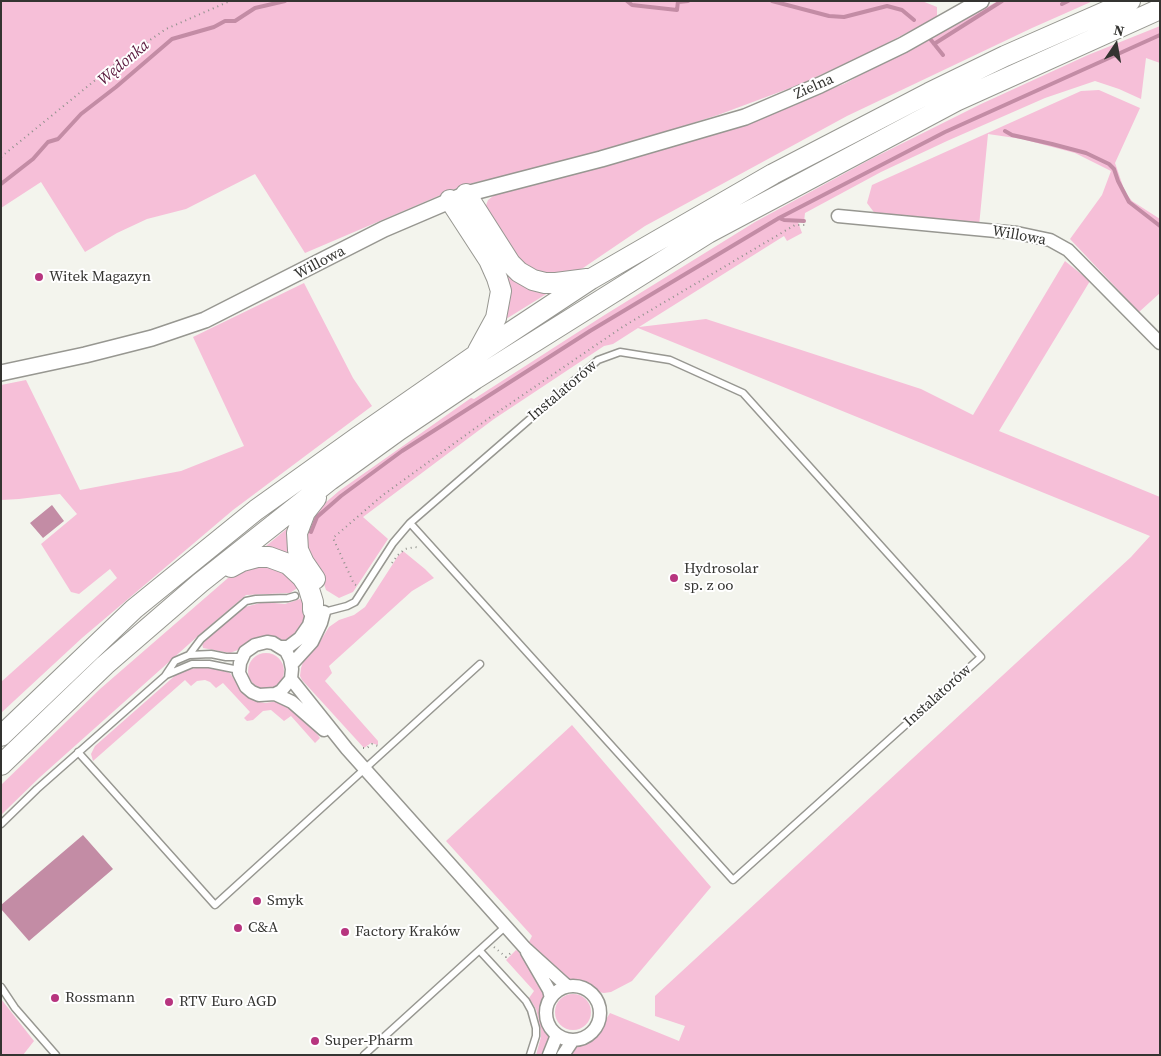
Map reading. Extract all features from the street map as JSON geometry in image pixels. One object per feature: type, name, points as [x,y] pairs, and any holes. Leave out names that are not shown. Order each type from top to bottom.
[{"type":"highway","points":[[1,736],[134,609],[256,510],[476,355],[591,279],[773,174],[929,93],[1005,56],[1130,1]]},
{"type":"highway","points":[[1,765],[105,665],[200,583],[330,480],[399,430],[475,379],[708,233],[956,101],[1160,9]]},
{"type":"highway","points":[[458,197],[519,272],[533,280],[544,283],[591,279]]},
{"type":"highway","points":[[458,197],[489,260],[501,291],[496,318],[476,355]]},
{"type":"highway","points":[[318,611],[320,589],[298,550],[297,533],[306,512],[330,480]]},
{"type":"highway","points":[[200,583],[242,561],[257,557],[269,557],[288,564],[302,577],[318,611]]},
{"type":"street","name":"Zielna","points":[[637,149],[745,117],[903,45],[981,1]]},
{"type":"street","name":"Willowa","points":[[1,373],[152,338],[205,320],[384,229],[458,197],[637,149]]},
{"type":"street","name":"Willowa","points":[[838,216],[1017,233],[1050,240],[1068,250],[1160,344]]},
{"type":"street","points":[[281,647],[288,647],[300,638],[318,611]]},
{"type":"street","points":[[292,664],[312,642],[321,623],[318,611]]},
{"type":"street","points":[[262,643],[273,643],[281,647],[286,651],[292,664],[290,679],[281,691],[275,694],[259,695],[252,692],[242,681],[239,673],[242,656],[250,647],[262,643]]},
{"type":"street","points":[[290,679],[347,750],[506,926],[549,990],[550,998],[546,1013],[551,1029],[557,1034],[573,1040],[582,1039],[595,1029],[601,1013],[600,1005],[591,992],[575,985],[567,986],[560,989],[550,998]]},
{"type":"street","points":[[275,694],[292,702],[347,750]]},
{"type":"street","points":[[521,947],[567,986]]},
{"type":"street","points":[[549,1055],[557,1034]]},
{"type":"street","points":[[564,1055],[573,1040]]},
{"type":"lane","name":"Instalatorów","points":[[318,611],[351,605],[359,598],[393,543],[410,523],[598,360],[620,352],[670,360],[743,393],[981,657],[733,880],[410,523]]},
{"type":"lane","points":[[189,655],[201,639],[246,601],[256,598],[288,598],[295,596]]},
{"type":"lane","points":[[1,824],[78,752],[165,676],[175,661],[189,655],[242,656]]},
{"type":"lane","points":[[165,676],[185,667],[201,664],[234,669],[239,673]]},
{"type":"lane","points":[[78,752],[215,905],[480,664]]},
{"type":"lane","points":[[364,1055],[506,926]]},
{"type":"lane","points":[[480,951],[526,1001],[531,1010],[536,1028],[536,1036],[530,1055]]},
{"type":"lane","points":[[1,987],[15,1008],[56,1055]]},
{"type":"path","points":[[1,157],[115,64],[166,29],[230,1]]},
{"type":"path","points":[[358,586],[354,584],[333,538],[383,495],[492,416],[624,326],[795,225],[808,225]]},
{"type":"path","points":[[392,562],[405,549],[422,548]]},
{"type":"path","points":[[361,748],[367,748],[372,744],[379,747]]},
{"type":"path","points":[[493,946],[506,957],[521,947]]},
{"type":"shaded area","points":[[1,1],[922,1],[937,7],[937,17],[868,53],[801,84],[718,115],[582,158],[464,185],[305,253],[255,174],[186,209],[147,219],[117,233],[85,252],[41,182],[1,208]]},
{"type":"shaded area","points":[[998,1],[1093,1],[847,116],[645,226],[583,268],[559,277],[530,272],[502,245],[485,208],[488,200],[497,193],[730,127],[844,84]]},
{"type":"shaded area","points":[[1160,26],[1160,63],[1146,58],[1141,99],[1095,81],[1045,98],[947,141],[881,172],[805,213],[804,222],[798,222],[802,233],[787,241],[784,236],[639,327],[706,319],[921,389],[973,415],[1065,261],[1090,281],[999,431],[1160,497],[1160,1055],[567,1055],[572,1048],[597,1034],[610,1013],[679,1041],[685,1026],[655,1016],[655,996],[1131,557],[1150,536],[638,328],[613,344],[604,346],[494,419],[363,517],[388,539],[353,592],[339,598],[326,590],[321,575],[311,561],[305,535],[317,510],[339,491],[471,398],[474,399],[755,222],[871,159],[981,104],[1088,55]]},
{"type":"shaded area","points":[[1099,90],[1140,108],[1115,163],[1125,192],[1132,201],[1160,219],[1160,293],[1139,312],[1070,239],[1102,195],[1111,171],[1075,153],[1022,139],[988,134],[979,226],[876,215],[867,203],[872,185],[1081,91]]},
{"type":"shaded area","points":[[506,265],[556,288],[498,324],[503,312]]},
{"type":"shaded area","points":[[304,283],[353,378],[372,406],[233,510],[82,638],[1,713],[1,682],[117,578],[110,569],[79,594],[71,592],[41,544],[77,514],[60,494],[1,500],[1,385],[26,380],[80,490],[181,471],[244,446],[193,337]]},
{"type":"shaded area","points":[[52,505],[64,521],[43,538],[30,523]]},
{"type":"shaded area","points":[[295,522],[297,563],[260,551]]},
{"type":"shaded area","points":[[403,551],[434,578],[412,591],[329,666],[332,673],[325,681],[378,741],[378,745],[371,743],[364,748],[302,680],[300,676],[301,668],[303,662],[316,648],[329,627],[339,620],[354,615],[365,607]]},
{"type":"shaded area","points":[[266,562],[288,570],[299,587],[290,593],[246,595],[39,778],[1,815],[1,785],[100,689],[243,565]]},
{"type":"shaded area","points":[[300,599],[307,601],[307,612],[300,630],[288,641],[243,648],[230,653],[203,648],[202,643],[245,607],[264,602],[285,604]]},
{"type":"shaded area","points":[[266,653],[273,654],[279,658],[283,664],[283,678],[279,684],[273,688],[266,689],[259,688],[253,684],[249,678],[248,671],[249,664],[253,658],[259,654]]},
{"type":"shaded area","points":[[203,667],[215,668],[230,673],[244,694],[255,701],[287,703],[312,727],[320,738],[315,743],[291,716],[284,721],[271,710],[263,711],[253,720],[247,721],[244,718],[250,712],[223,683],[216,688],[205,680],[197,681],[191,686],[185,680],[93,761],[91,754],[95,746],[178,673]]},
{"type":"shaded area","points":[[572,725],[711,887],[632,981],[611,992],[604,993],[598,992],[584,982],[567,979],[558,973],[529,942],[532,936],[446,841]]},
{"type":"shaded area","points":[[83,835],[113,869],[29,941],[1,909],[1,905]]},
{"type":"shaded area","points":[[516,950],[542,984],[544,997],[541,1009],[542,1019],[549,1039],[545,1055],[536,1055],[541,1030],[536,1009],[529,998],[534,991],[506,960]]},
{"type":"shaded area","points":[[573,994],[585,1000],[591,1012],[585,1024],[573,1030],[561,1024],[555,1012],[561,1000]]},
{"type":"shaded area","points":[[1,999],[34,1041],[23,1055],[1,1055]]},
{"type":"waterway","name":"Wędonka","points":[[1,184],[33,159],[48,142],[58,139],[81,114],[172,39],[214,27],[225,21],[235,21],[255,8],[285,1]]},
{"type":"waterway","name":"Wędonka","points":[[627,1],[632,5],[677,10],[678,1]]},
{"type":"waterway","points":[[678,2],[688,1]]},
{"type":"waterway","points":[[772,1],[829,16],[844,17],[887,6],[902,10],[914,20]]},
{"type":"waterway","points":[[934,44],[1002,1]]},
{"type":"waterway","points":[[1062,4],[1068,1]]},
{"type":"waterway","points":[[311,532],[317,517],[341,496],[402,451],[590,331],[779,218],[945,132],[1160,35]]},
{"type":"waterway","points":[[931,40],[943,55]]},
{"type":"waterway","points":[[1005,131],[1012,135],[1086,153],[1109,164],[1114,169],[1129,202],[1160,226]]},
{"type":"waterway","points":[[779,218],[804,221]]},
{"type":"place","name":"Witek Magazyn","points":[[39,277]]},
{"type":"place","name":"Hydrosolar sp. z oo","points":[[674,578]]},
{"type":"place","name":"Smyk","points":[[257,901]]},
{"type":"place","name":"C&A","points":[[238,928]]},
{"type":"place","name":"Factory Kraków","points":[[345,932]]},
{"type":"place","name":"Rossmann","points":[[55,998]]},
{"type":"place","name":"RTV Euro AGD","points":[[169,1002]]},
{"type":"place","name":"Super-Pharm","points":[[315,1041]]}]
